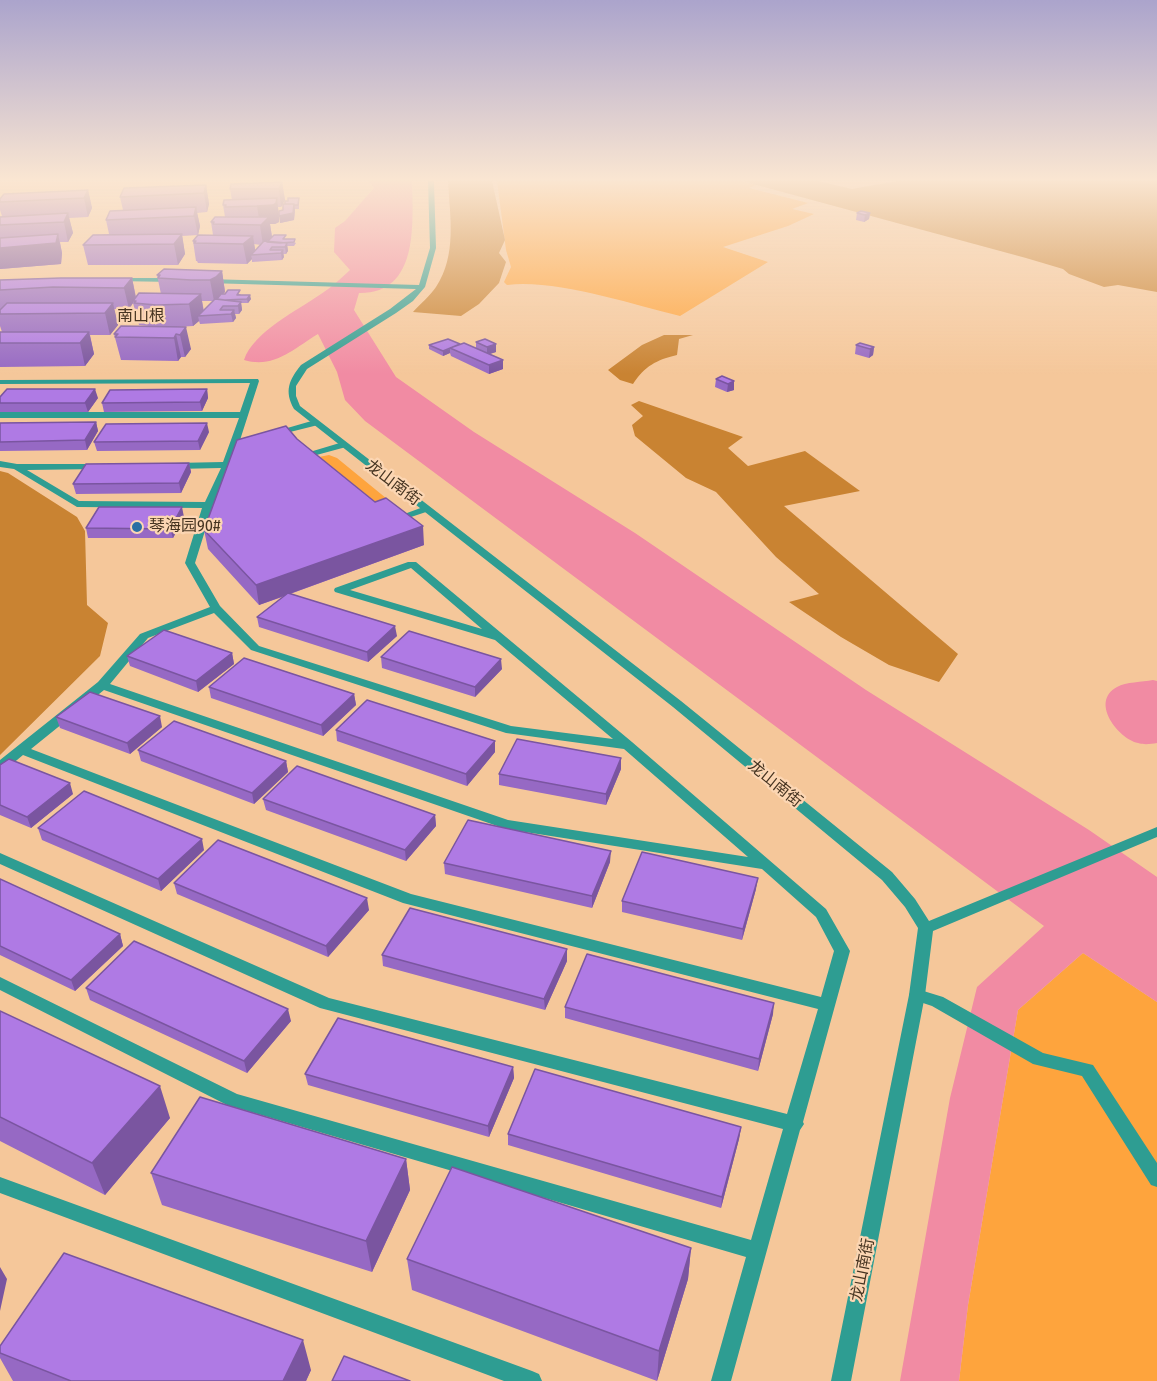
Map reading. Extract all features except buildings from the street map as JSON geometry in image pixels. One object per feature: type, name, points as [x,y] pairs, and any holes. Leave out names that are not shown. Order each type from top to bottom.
[{"type":"street","points":[[198,281],[422,287],[433,245]]},
{"type":"street","points":[[109,279],[186,281]]},
{"type":"street","name":"龙山南街","points":[[422,287],[410,299],[318,358],[295,377],[291,388],[292,398],[297,407],[677,704],[887,876],[910,903],[926,928],[917,995],[841,1381]]},
{"type":"street","points":[[0,382],[255,381],[244,415],[240,441],[208,505],[190,563],[216,608],[255,648],[510,730],[629,746]]},
{"type":"street","points":[[0,415],[244,415]]},
{"type":"street","points":[[263,436],[315,423]]},
{"type":"street","points":[[295,469],[286,461],[343,445]]},
{"type":"street","points":[[0,464],[17,467],[111,466]]},
{"type":"street","points":[[169,466],[227,465]]},
{"type":"street","points":[[17,467],[77,504],[208,505]]},
{"type":"street","points":[[384,523],[426,509]]},
{"type":"street","points":[[498,637],[339,590],[412,564],[629,746],[821,913],[842,951],[721,1381]]},
{"type":"street","points":[[0,767],[102,685],[144,636],[216,608]]},
{"type":"street","points":[[102,685],[506,824],[767,865]]},
{"type":"street","points":[[22,750],[408,899],[828,1005]]},
{"type":"street","points":[[926,928],[1003,894],[1157,832]]},
{"type":"street","points":[[0,858],[326,1004],[795,1124]]},
{"type":"street","points":[[0,983],[233,1100],[757,1251]]},
{"type":"street","points":[[917,995],[937,1001],[1039,1059],[1088,1070],[1157,1179]]},
{"type":"street","points":[[0,1185],[532,1381]]},
{"type":"shaded area","points":[[334,245],[409,245],[402,269],[393,282],[379,290],[359,293],[354,310],[396,377],[474,432],[635,533],[866,690],[1089,830],[1157,877],[1157,1002],[1083,953],[1018,1010],[968,1305],[959,1381],[900,1381],[950,1098],[977,987],[1044,926],[365,421],[345,400],[337,372],[318,334],[274,360],[255,362],[244,360],[249,350],[266,331],[325,291],[350,270],[334,252]]},
{"type":"shaded area","points":[[450,245],[502,245],[499,253],[506,262],[499,283],[479,304],[461,316],[413,312],[436,287],[443,275]]},
{"type":"shaded area","points":[[505,245],[728,245],[723,247],[768,262],[680,316],[570,289],[526,284],[507,285],[504,282],[511,267]]},
{"type":"shaded area","points":[[980,245],[1157,245],[1157,292],[1118,285],[1104,287],[1069,274],[1063,269]]},
{"type":"shaded area","points":[[664,335],[693,335],[679,339],[677,355],[652,365],[633,384],[620,380],[608,370],[642,345]]},
{"type":"shaded area","points":[[639,401],[743,437],[728,448],[748,466],[805,451],[860,491],[784,506],[958,654],[939,682],[889,665],[841,637],[789,602],[819,594],[776,557],[716,492],[686,478],[635,436],[632,425],[643,416],[631,405]]},
{"type":"shaded area","points":[[329,455],[337,458],[403,512],[377,521],[304,460]]},
{"type":"shaded area","points":[[0,471],[8,473],[77,517],[85,531],[87,605],[108,623],[100,656],[0,755]]},
{"type":"shaded area","points":[[1157,681],[1157,743],[1140,744],[1130,740],[1116,727],[1106,710],[1106,702],[1109,694],[1121,685]]},
{"type":"shaded area","points":[[1083,953],[1157,1002],[1157,1381],[959,1381],[968,1305],[1018,1010]]},
{"type":"place","name":"琴海园90#","points":[[137,527]]},
{"type":"district","name":"南山根","points":[[141,317]]}]
